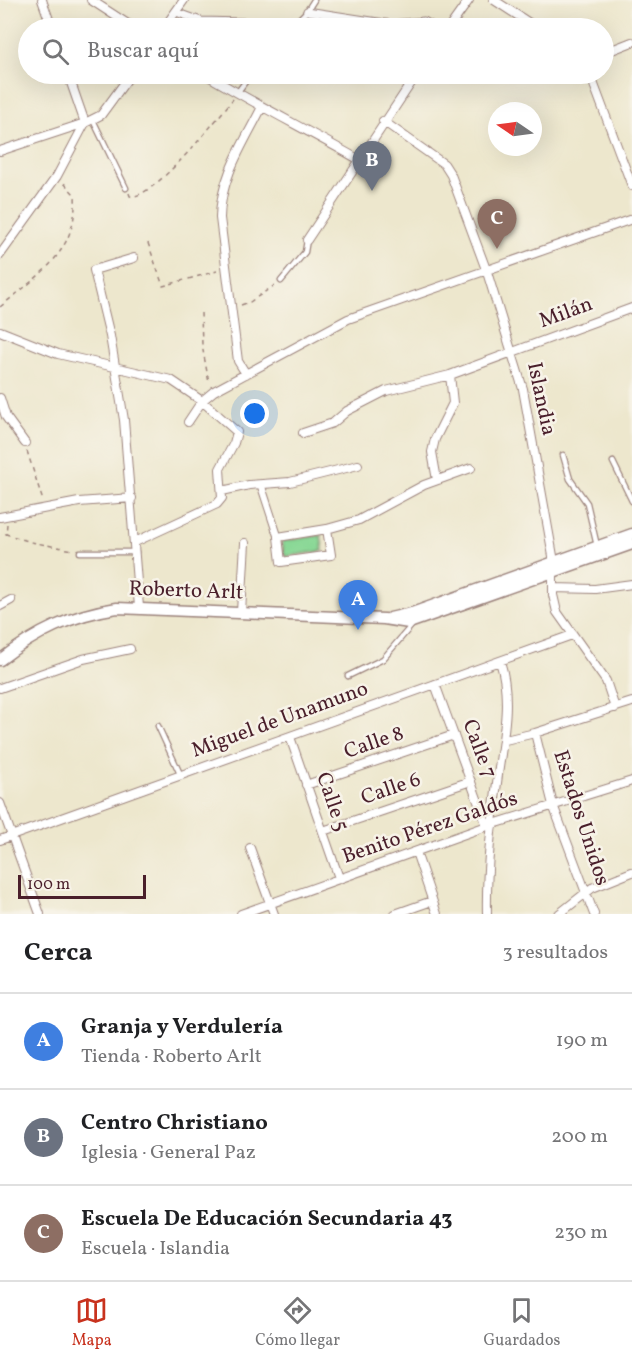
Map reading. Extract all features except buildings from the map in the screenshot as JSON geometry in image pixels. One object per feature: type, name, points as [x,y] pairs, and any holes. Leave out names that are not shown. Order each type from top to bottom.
[{"type":"street","points":[[42,0],[48,18]]},
{"type":"street","points":[[91,0],[119,18]]},
{"type":"street","points":[[172,18],[184,0]]},
{"type":"street","points":[[456,18],[469,0]]},
{"type":"street","points":[[494,0],[522,18]]},
{"type":"street","points":[[308,11],[351,18]]},
{"type":"street","points":[[176,12],[193,18]]},
{"type":"street","points":[[614,49],[632,42]]},
{"type":"street","points":[[72,84],[89,121]]},
{"type":"street","points":[[0,151],[101,115],[124,84]]},
{"type":"street","points":[[222,84],[358,159]]},
{"type":"street","points":[[307,240],[358,159],[410,84]]},
{"type":"street","points":[[594,84],[632,186]]},
{"type":"street","points":[[246,374],[238,361],[220,201],[234,162],[262,107]]},
{"type":"street","points":[[0,255],[57,176],[89,121]]},
{"type":"street","name":"Islandia","points":[[384,121],[449,171],[487,272],[523,389],[554,567],[553,588],[557,612],[606,681],[615,708]]},
{"type":"street","points":[[188,422],[202,401],[212,392],[348,319],[487,272],[632,219]]},
{"type":"street","points":[[134,258],[94,270],[110,336],[124,420],[139,607]]},
{"type":"street","name":"Milán","points":[[303,433],[333,423],[347,411],[386,391],[450,375],[632,308]]},
{"type":"street","points":[[0,331],[38,347],[114,368],[171,380],[202,401],[237,435],[220,469],[222,498],[217,504],[135,542]]},
{"type":"street","points":[[437,480],[432,452],[435,440],[453,403],[450,375]]},
{"type":"street","points":[[0,398],[6,417],[25,443]]},
{"type":"street","points":[[222,491],[290,482],[358,465]]},
{"type":"street","points":[[278,537],[327,529],[359,520],[437,480],[471,468]]},
{"type":"street","points":[[261,485],[278,537],[281,562],[332,555],[327,529]]},
{"type":"street","points":[[4,517],[79,502],[132,498]]},
{"type":"street","points":[[554,567],[597,546],[632,534]]},
{"type":"street","points":[[241,612],[245,543]]},
{"type":"street","points":[[554,567],[632,544]]},
{"type":"street","name":"Roberto Arlt","points":[[384,619],[412,613],[554,567]]},
{"type":"street","name":"Roberto Arlt","points":[[0,660],[37,634],[68,618],[92,612],[139,607],[415,622],[554,567]]},
{"type":"street","points":[[553,588],[595,589],[632,584]]},
{"type":"street","points":[[0,606],[11,600]]},
{"type":"street","name":"Miguel de Unamuno","points":[[0,840],[572,635]]},
{"type":"street","points":[[0,688],[83,659],[130,649]]},
{"type":"street","points":[[487,914],[490,825],[505,740],[506,683],[500,661]]},
{"type":"street","name":"Calle 7","points":[[435,684],[490,825]]},
{"type":"street","points":[[505,740],[535,734],[632,702]]},
{"type":"street","name":"Estados Unidos","points":[[535,734],[553,805],[594,914]]},
{"type":"street","name":"Calle 8","points":[[306,785],[454,735]]},
{"type":"street","name":"Calle 5","points":[[290,737],[339,878]]},
{"type":"street","name":"Calle 6","points":[[323,831],[471,781]]},
{"type":"street","name":"Benito Pérez Galdós","points":[[241,914],[490,825],[632,781]]},
{"type":"street","points":[[0,803],[40,914]]},
{"type":"street","points":[[250,848],[274,914]]},
{"type":"street","points":[[416,852],[437,914]]},
{"type":"street","points":[[559,914],[585,892],[632,872]]},
{"type":"street","points":[[395,914],[432,901]]},
{"type":"lane","points":[[301,18],[314,0]]},
{"type":"lane","points":[[237,93],[244,84]]},
{"type":"lane","points":[[89,121],[126,188]]},
{"type":"lane","points":[[281,281],[305,252],[307,240]]},
{"type":"lane","points":[[563,455],[570,479],[587,503],[597,546]]},
{"type":"lane","points":[[613,462],[632,501]]},
{"type":"lane","points":[[80,552],[136,552]]},
{"type":"lane","points":[[348,676],[383,659],[415,622]]},
{"type":"lane","points":[[158,726],[181,776]]},
{"type":"path","points":[[126,188],[130,196],[137,196],[170,171],[208,133],[237,93]]},
{"type":"path","points":[[0,307],[55,261],[67,239],[74,219],[75,195],[57,176]]},
{"type":"path","points":[[148,243],[163,286],[226,268]]},
{"type":"path","points":[[231,308],[250,302],[281,281]]},
{"type":"path","points":[[201,313],[202,345],[212,392]]},
{"type":"path","points":[[25,443],[46,510]]},
{"type":"path","points":[[4,517],[6,534],[30,542],[80,552]]},
{"type":"green space","points":[[321,535],[323,551],[284,557],[282,541]]},
{"type":"place","name":"Centro Christiano","points":[[372,191]]},
{"type":"place","name":"Escuela De Educación Secundaria 43","points":[[497,249]]},
{"type":"place","name":"Granja y Verdulería","points":[[358,630]]}]
